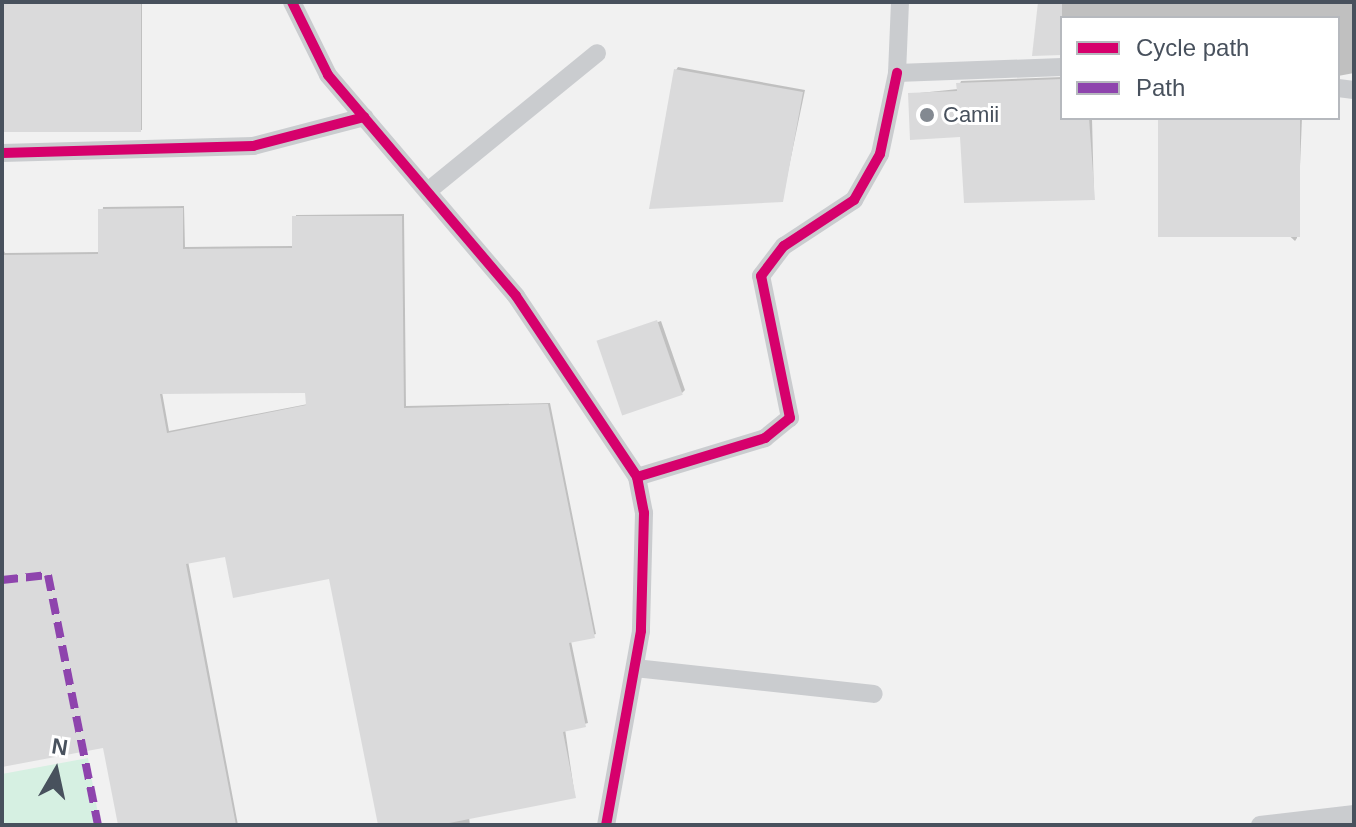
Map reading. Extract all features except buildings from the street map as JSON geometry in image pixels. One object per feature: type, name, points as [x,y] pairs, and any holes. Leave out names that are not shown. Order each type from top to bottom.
[{"type":"street","points":[[292,2],[328,75],[516,296],[637,477],[644,513],[635,668],[606,825]]},
{"type":"street","points":[[637,477],[765,438],[790,418],[761,276],[784,246],[854,200],[880,154],[897,73],[900,2]]},
{"type":"street","points":[[428,191],[597,53]]},
{"type":"street","points":[[897,73],[1060,67]]},
{"type":"street","points":[[2,153],[253,146],[364,117]]},
{"type":"street","points":[[635,668],[874,694]]},
{"type":"street","points":[[1260,825],[1354,814]]},
{"type":"green space","points":[[88,758],[100,825],[2,825],[2,774]]},
{"type":"marked path","points":[[2,580],[48,575],[98,825]]},
{"type":"cycle path","points":[[292,2],[328,75],[516,296],[637,477],[644,513],[641,631],[606,825]]},
{"type":"cycle path","points":[[637,477],[765,438],[790,418],[761,276],[784,246],[854,200],[880,154],[897,73]]},
{"type":"cycle path","points":[[2,153],[253,146],[364,117]]},
{"type":"place","name":"Camii","points":[[927,115]]}]
